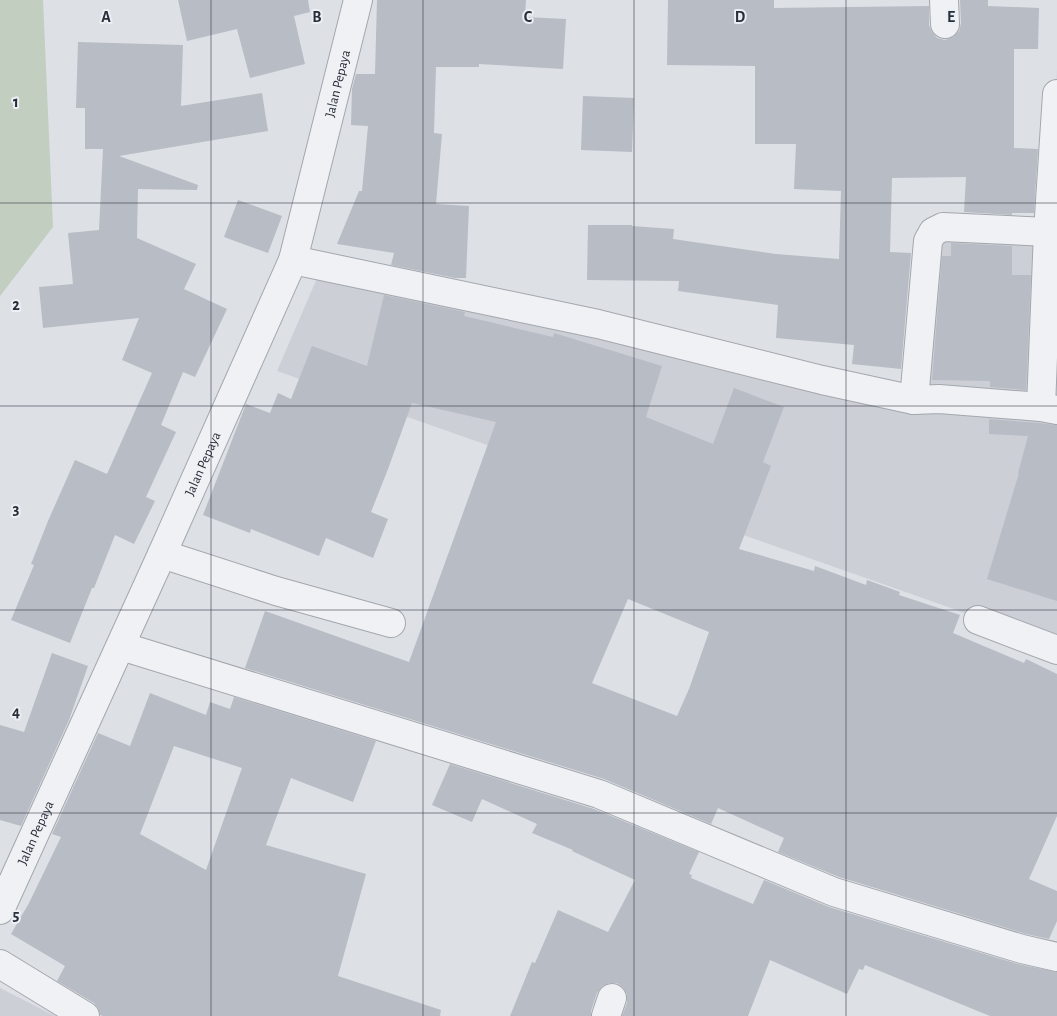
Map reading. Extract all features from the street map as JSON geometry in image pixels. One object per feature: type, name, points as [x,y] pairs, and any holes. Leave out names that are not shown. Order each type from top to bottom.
[{"type":"street","name":"Jalan Pepaya","points":[[0,910],[121,646],[293,260],[358,0]]},
{"type":"street","points":[[293,260],[598,324],[822,380],[914,400],[939,399],[1049,408],[1048,232],[1057,94]]},
{"type":"street","points":[[914,400],[928,241],[933,232],[943,227],[1048,232]]},
{"type":"street","points":[[162,554],[276,591],[391,623]]},
{"type":"street","points":[[978,620],[1057,650]]},
{"type":"street","points":[[121,646],[599,794],[834,892],[1022,949],[1057,957]]},
{"type":"street","points":[[0,964],[84,1016]]},
{"type":"shaded area","points":[[1057,69],[1057,649],[951,608],[277,371],[318,276],[921,400],[924,221],[1052,221]]},
{"type":"shaded area","points":[[0,988],[55,1016],[0,1016]]},
{"type":"green space","points":[[0,0],[43,0],[53,227],[0,296]]},
{"type":"building","points":[[178,0],[308,0],[310,12],[294,16],[305,64],[250,78],[237,29],[187,41]]},
{"type":"building","points":[[377,0],[526,0],[525,17],[566,19],[563,69],[479,64],[479,67],[436,67],[434,133],[442,134],[436,204],[469,206],[466,278],[455,278],[391,265],[394,253],[337,244],[359,191],[362,191],[368,126],[351,125],[352,89],[356,74],[375,74]]},
{"type":"building","points":[[668,0],[774,0],[774,8],[929,6],[929,25],[932,32],[937,38],[945,40],[953,37],[959,31],[961,23],[960,0],[988,0],[988,6],[1039,8],[1038,49],[1014,49],[1014,148],[1038,149],[1034,213],[1012,213],[1012,215],[964,212],[966,177],[892,178],[890,252],[911,253],[901,369],[852,364],[854,345],[776,338],[778,305],[678,291],[679,281],[587,280],[588,225],[632,225],[674,229],[673,239],[776,254],[839,259],[841,191],[794,189],[796,144],[755,144],[755,66],[667,65]]},
{"type":"building","points":[[78,42],[183,45],[181,106],[262,93],[268,131],[119,156],[198,185],[197,190],[138,189],[137,238],[196,264],[184,289],[227,309],[195,377],[183,372],[161,425],[176,432],[146,497],[155,501],[134,544],[115,535],[70,643],[11,620],[34,565],[31,564],[48,521],[75,460],[107,474],[152,373],[122,360],[139,318],[43,328],[39,287],[73,284],[68,233],[99,230],[103,149],[85,149],[85,108],[76,108]]},
{"type":"building","points":[[583,96],[634,98],[632,152],[581,150]]},
{"type":"building","points":[[238,200],[282,216],[268,253],[224,237]]},
{"type":"building","points":[[951,243],[1012,246],[1012,275],[1031,275],[1026,390],[990,387],[990,381],[932,380],[942,256],[951,256]]},
{"type":"building","points":[[384,295],[465,312],[464,316],[553,337],[554,333],[662,366],[646,417],[713,444],[734,388],[784,407],[763,462],[771,466],[739,549],[814,571],[815,566],[866,585],[867,580],[900,592],[899,595],[960,615],[953,633],[1024,663],[1026,659],[1057,674],[1057,816],[1029,879],[1057,891],[1057,921],[1049,939],[1026,934],[839,877],[778,852],[784,838],[718,808],[711,824],[604,779],[245,668],[265,611],[409,662],[496,422],[412,403],[371,512],[388,519],[373,558],[326,538],[319,556],[251,529],[250,533],[203,515],[246,404],[270,413],[278,393],[291,399],[312,346],[367,366]],"holes":[[[628,599],[709,632],[689,689],[677,716],[592,683]]]},
{"type":"building","points":[[989,419],[1057,425],[1057,601],[987,579],[1019,473],[1028,436],[989,434]]},
{"type":"building","points":[[52,653],[88,666],[69,720],[21,826],[0,820],[0,725],[24,732]]},
{"type":"building","points":[[150,693],[206,715],[210,702],[230,709],[234,697],[376,741],[353,802],[291,778],[266,845],[366,874],[338,976],[441,1010],[440,1016],[103,1016],[100,1015],[94,1003],[57,981],[65,966],[11,934],[29,903],[61,837],[52,834],[98,733],[130,746]],"holes":[[[174,746],[242,768],[206,870],[140,834]]]},
{"type":"building","points":[[450,764],[594,809],[699,852],[689,874],[692,875],[691,878],[753,904],[764,880],[829,907],[1018,964],[1057,972],[1057,1016],[990,1016],[865,965],[863,970],[859,969],[847,994],[770,960],[748,1016],[622,1016],[627,1003],[627,994],[623,987],[617,983],[609,983],[602,986],[597,993],[591,1016],[510,1016],[532,962],[535,963],[558,910],[608,932],[635,880],[573,850],[532,833],[537,824],[482,799],[472,822],[432,805]]}]
